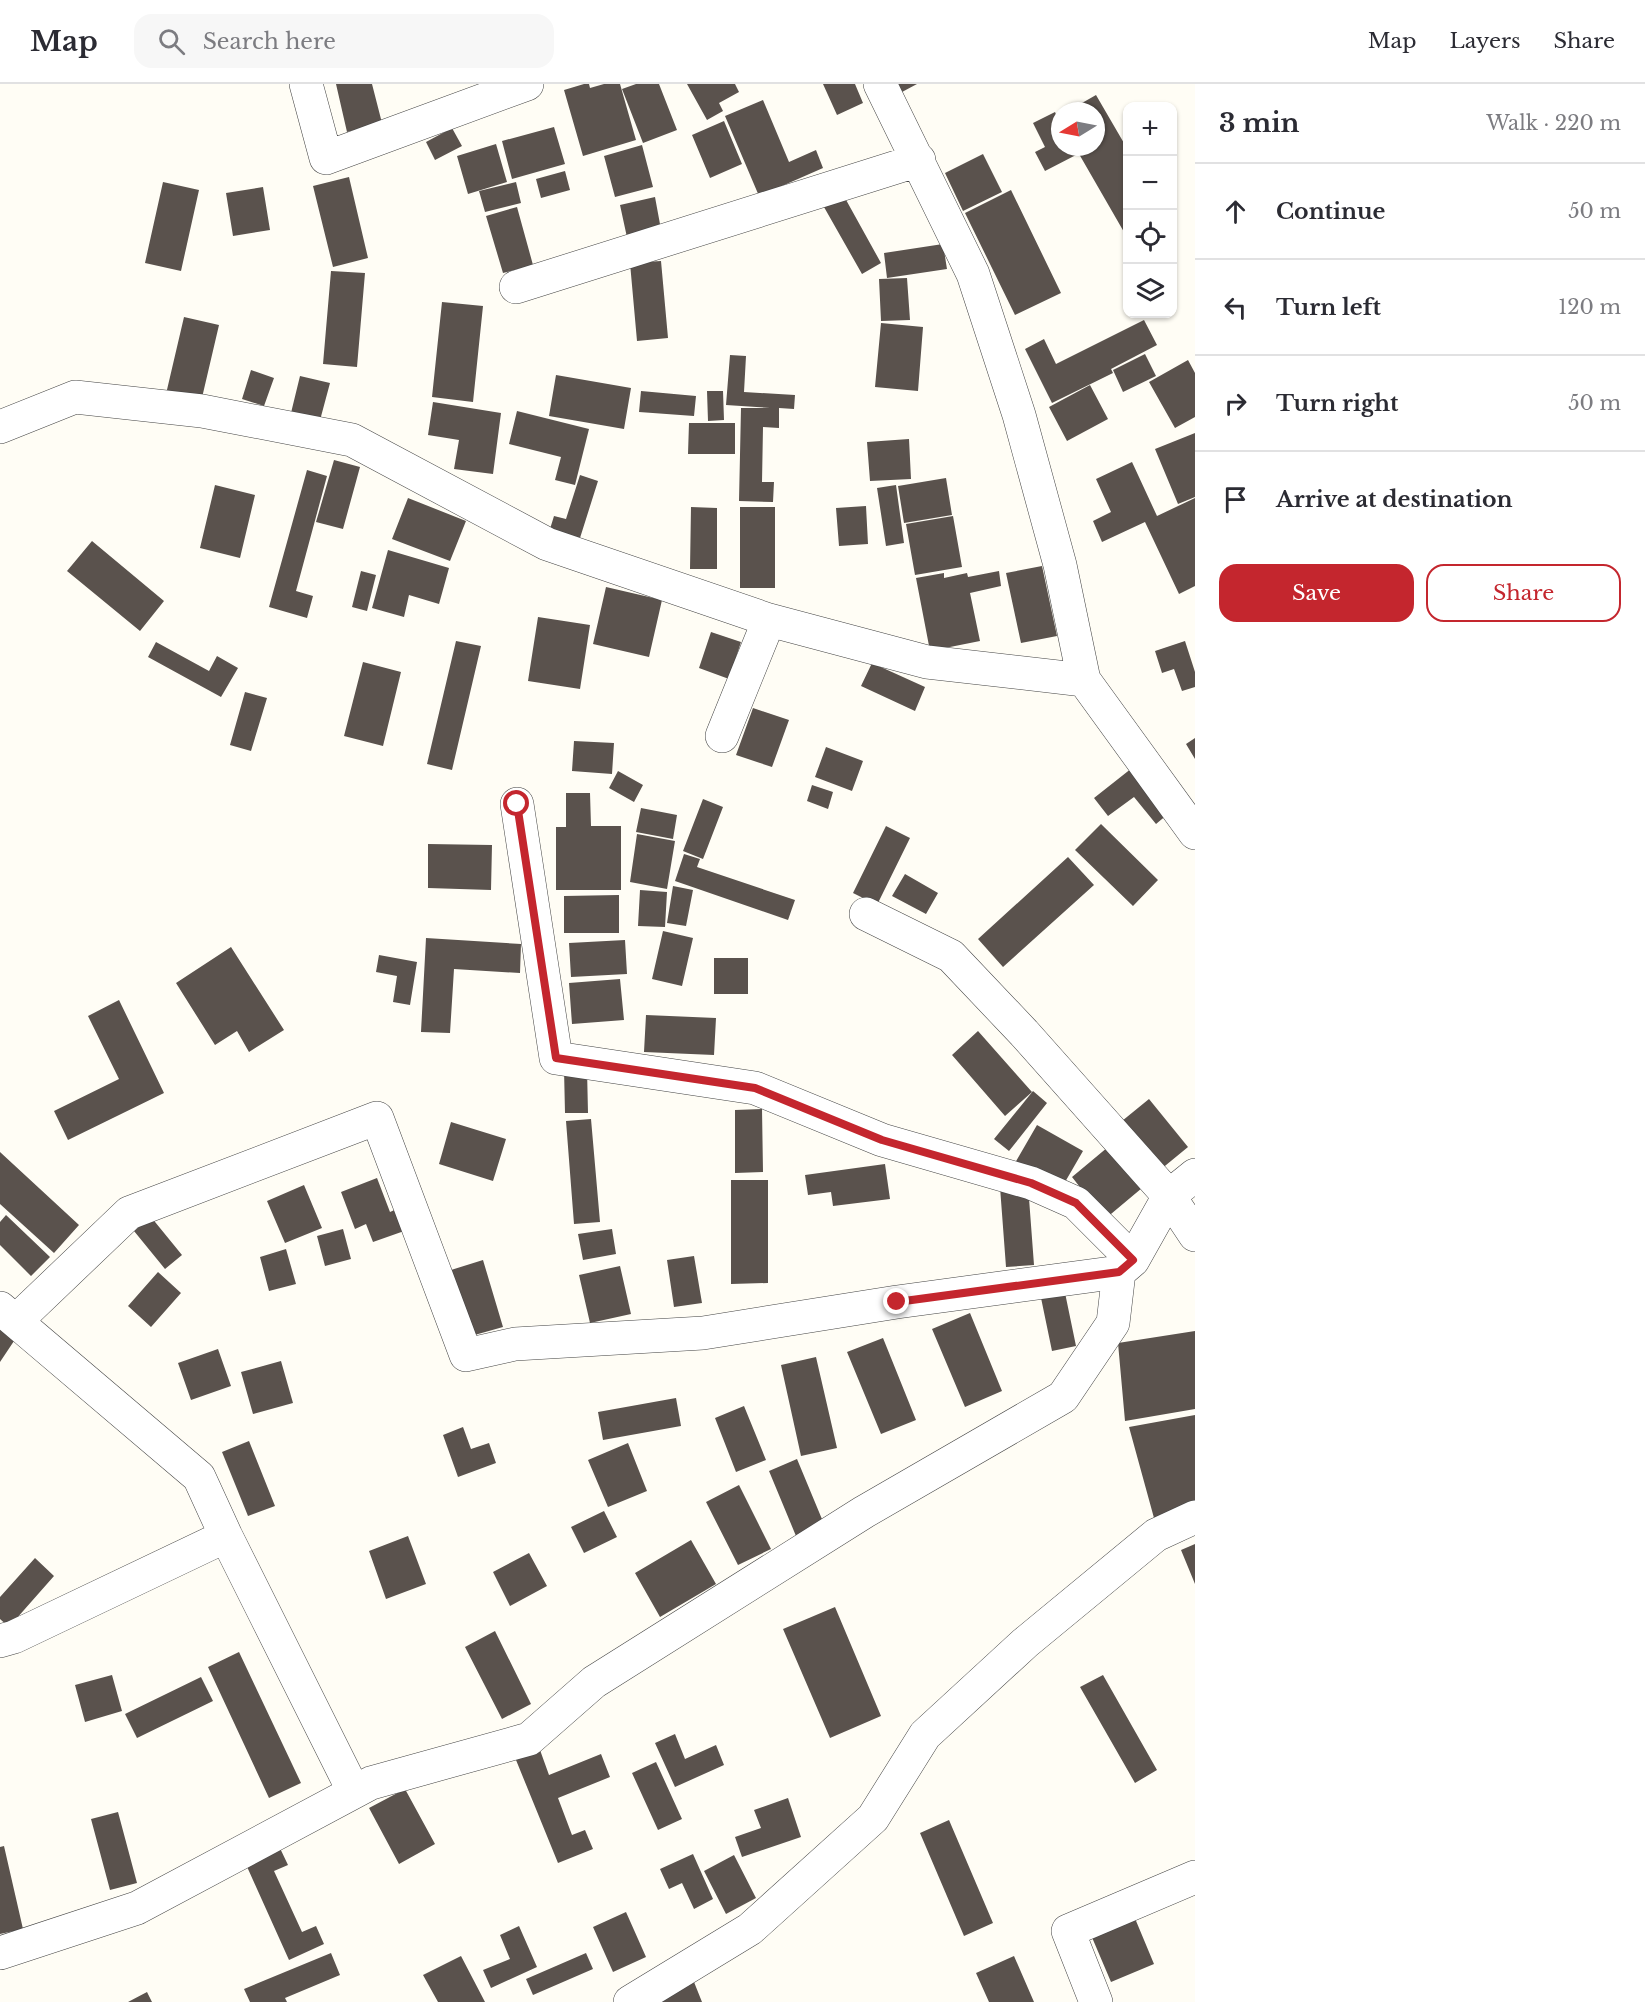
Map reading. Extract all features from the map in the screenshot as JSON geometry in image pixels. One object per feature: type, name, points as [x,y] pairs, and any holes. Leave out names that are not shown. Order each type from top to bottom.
[{"type":"street","points":[[306,84],[326,158],[527,84]]},
{"type":"street","points":[[880,84],[973,274],[1016,404],[1060,565],[1084,680],[1195,833]]},
{"type":"street","points":[[516,287],[919,160]]},
{"type":"street","points":[[0,427],[75,397],[202,411],[352,440],[547,544],[768,620],[927,663],[1084,680]]},
{"type":"street","points":[[722,736],[768,620]]},
{"type":"street","points":[[517,804],[556,1058],[755,1088],[882,1140],[1031,1183],[1076,1203],[1126,1266]]},
{"type":"street","points":[[866,914],[951,956],[1024,1033],[1169,1196],[1195,1235]]},
{"type":"street","points":[[354,1792],[226,1536],[199,1477],[8,1315],[129,1213],[378,1119],[466,1355],[515,1344],[703,1333],[1126,1266]]},
{"type":"street","points":[[0,1953],[137,1908],[370,1784],[529,1739],[594,1682],[864,1512],[1063,1397],[1113,1323],[1126,1266],[1169,1196],[1195,1175]]},
{"type":"street","points":[[630,2002],[750,1929],[873,1818],[925,1735],[1025,1643],[1156,1535],[1195,1517]]},
{"type":"street","points":[[0,1641],[14,1637],[226,1536]]},
{"type":"street","points":[[1096,2002],[1068,1931],[1195,1877]]},
{"type":"building","points":[[336,84],[372,84],[382,123],[347,132]]},
{"type":"building","points":[[589,84],[590,88],[604,84],[620,84],[636,140],[583,156],[564,90]]},
{"type":"building","points":[[636,84],[659,84],[677,130],[643,143],[622,89]]},
{"type":"building","points":[[687,84],[735,84],[739,92],[719,103],[723,111],[707,120]]},
{"type":"building","points":[[823,84],[855,84],[863,103],[837,115]]},
{"type":"building","points":[[898,84],[917,84],[902,92]]},
{"type":"building","points":[[1096,95],[1100,102],[1084,102]]},
{"type":"building","points":[[763,100],[789,162],[816,150],[823,168],[759,196],[725,116]]},
{"type":"building","points":[[1105,110],[1123,141],[1123,230],[1080,156],[1105,156]]},
{"type":"building","points":[[1051,114],[1051,156],[1074,156],[1045,171],[1035,152],[1045,147],[1033,123]]},
{"type":"building","points":[[724,121],[742,164],[710,178],[692,135]]},
{"type":"building","points":[[554,127],[565,164],[512,179],[502,141]]},
{"type":"building","points":[[452,128],[462,146],[435,160],[426,142]]},
{"type":"building","points":[[496,144],[507,182],[468,194],[457,156]]},
{"type":"building","points":[[642,145],[653,187],[615,197],[604,156]]},
{"type":"building","points":[[983,154],[1002,192],[963,211],[945,173]]},
{"type":"building","points":[[565,171],[570,190],[541,198],[536,179]]},
{"type":"building","points":[[349,177],[368,258],[333,267],[313,186]]},
{"type":"building","points":[[163,182],[199,190],[181,271],[145,263]]},
{"type":"building","points":[[516,182],[521,203],[485,212],[479,191]]},
{"type":"building","points":[[263,187],[270,230],[233,236],[226,193]]},
{"type":"building","points":[[840,189],[881,263],[862,274],[820,200]]},
{"type":"building","points":[[1011,190],[1061,293],[1015,315],[965,213]]},
{"type":"building","points":[[655,197],[662,235],[628,242],[620,205]]},
{"type":"building","points":[[517,207],[533,265],[503,273],[486,216]]},
{"type":"building","points":[[943,244],[947,269],[887,278],[884,253]]},
{"type":"building","points":[[661,261],[668,338],[637,341],[630,263]]},
{"type":"building","points":[[331,271],[365,273],[357,367],[323,364]]},
{"type":"building","points":[[907,278],[910,320],[881,321],[879,279]]},
{"type":"building","points":[[442,302],[483,306],[473,402],[432,397]]},
{"type":"building","points":[[184,317],[219,325],[201,402],[166,394]]},
{"type":"building","points":[[1144,320],[1157,345],[1111,369],[1113,373],[1052,403],[1025,349],[1044,339],[1056,364]]},
{"type":"building","points":[[881,323],[923,327],[918,391],[875,387]]},
{"type":"building","points":[[1145,354],[1156,376],[1123,392],[1113,370]]},
{"type":"building","points":[[730,355],[746,356],[744,392],[795,395],[794,409],[779,408],[779,428],[763,427],[762,482],[774,482],[773,502],[739,501],[741,408],[770,408],[726,405]]},
{"type":"building","points":[[1188,360],[1195,373],[1195,417],[1175,428],[1149,382]]},
{"type":"building","points":[[251,370],[274,378],[264,406],[242,399]]},
{"type":"building","points":[[556,375],[631,388],[624,429],[549,416]]},
{"type":"building","points":[[300,376],[330,383],[319,424],[290,417]]},
{"type":"building","points":[[1090,385],[1108,419],[1067,441],[1049,407]]},
{"type":"building","points":[[641,391],[696,396],[694,416],[639,412]]},
{"type":"building","points":[[707,391],[723,391],[724,420],[708,421]]},
{"type":"building","points":[[433,402],[501,413],[493,474],[454,469],[459,440],[428,435]]},
{"type":"building","points":[[517,411],[589,429],[575,485],[555,480],[561,457],[509,444]]},
{"type":"building","points":[[689,423],[735,423],[735,454],[688,454]]},
{"type":"building","points":[[1195,433],[1195,497],[1178,504],[1155,449]]},
{"type":"building","points":[[909,439],[911,479],[870,481],[867,442]]},
{"type":"building","points":[[334,460],[360,467],[343,529],[316,522]]},
{"type":"building","points":[[1132,462],[1157,516],[1195,498],[1195,586],[1179,594],[1145,522],[1102,542],[1093,521],[1111,512],[1096,479]]},
{"type":"building","points":[[307,470],[327,476],[296,591],[313,596],[307,618],[269,607]]},
{"type":"building","points":[[580,475],[598,481],[580,538],[550,529],[554,516],[566,519]]},
{"type":"building","points":[[946,478],[952,515],[904,523],[898,486]]},
{"type":"building","points":[[215,485],[255,495],[240,558],[200,548]]},
{"type":"building","points":[[896,485],[904,543],[886,546],[877,488]]},
{"type":"building","points":[[408,498],[466,521],[450,561],[392,539]]},
{"type":"building","points":[[866,506],[868,544],[839,546],[836,508]]},
{"type":"building","points":[[691,507],[717,508],[717,569],[690,569]]},
{"type":"building","points":[[740,507],[775,507],[775,588],[740,588]]},
{"type":"building","points":[[953,516],[962,567],[915,575],[906,524]]},
{"type":"building","points":[[92,541],[164,601],[140,631],[67,571]]},
{"type":"building","points":[[388,550],[449,568],[439,604],[409,595],[404,617],[372,608]]},
{"type":"building","points":[[1042,566],[1057,636],[1021,643],[1006,573]]},
{"type":"building","points":[[361,571],[376,575],[367,611],[352,607]]},
{"type":"building","points":[[999,571],[1001,586],[970,593],[980,641],[930,651],[916,578],[944,573],[944,578],[967,573],[968,577]]},
{"type":"building","points":[[606,587],[662,600],[649,657],[593,644]]},
{"type":"building","points":[[538,617],[590,625],[580,689],[528,681]]},
{"type":"building","points":[[711,632],[741,642],[729,679],[699,668]]},
{"type":"building","points":[[456,641],[481,646],[452,770],[427,764]]},
{"type":"building","points":[[1185,641],[1195,672],[1195,687],[1182,691],[1174,669],[1162,673],[1155,651]]},
{"type":"building","points":[[156,642],[209,671],[217,656],[238,668],[221,697],[148,657]]},
{"type":"building","points":[[363,662],[401,672],[383,746],[344,736]]},
{"type":"building","points":[[872,663],[925,687],[915,711],[861,686]]},
{"type":"building","points":[[245,692],[267,698],[251,751],[230,745]]},
{"type":"building","points":[[753,708],[789,720],[772,767],[736,755]]},
{"type":"building","points":[[1195,738],[1195,759],[1186,744]]},
{"type":"building","points":[[574,741],[614,743],[612,774],[572,771]]},
{"type":"building","points":[[826,747],[863,761],[852,791],[815,777]]},
{"type":"building","points":[[1132,768],[1168,814],[1156,824],[1134,797],[1108,816],[1094,798]]},
{"type":"building","points":[[618,771],[643,785],[634,802],[609,788]]},
{"type":"building","points":[[812,785],[833,792],[828,809],[807,801]]},
{"type":"building","points":[[566,793],[590,793],[591,826],[621,826],[621,890],[556,890],[556,827],[566,827]]},
{"type":"building","points":[[703,799],[723,807],[703,859],[683,851]]},
{"type":"building","points":[[641,808],[677,815],[673,839],[636,832]]},
{"type":"building","points":[[1101,824],[1158,880],[1133,906],[1075,850]]},
{"type":"building","points":[[886,826],[910,838],[877,905],[853,893]]},
{"type":"building","points":[[637,834],[675,841],[667,889],[630,882]]},
{"type":"building","points":[[428,844],[492,845],[491,890],[428,888]]},
{"type":"building","points":[[684,854],[700,859],[697,867],[795,900],[788,920],[675,881]]},
{"type":"building","points":[[1068,857],[1094,885],[1003,967],[978,939]]},
{"type":"building","points":[[905,874],[938,893],[926,914],[892,896]]},
{"type":"building","points":[[673,886],[693,890],[686,926],[667,923]]},
{"type":"building","points":[[640,890],[667,892],[665,927],[638,926]]},
{"type":"building","points":[[619,895],[619,933],[564,933],[564,896]]},
{"type":"building","points":[[663,931],[693,938],[682,986],[652,979]]},
{"type":"building","points":[[426,938],[521,944],[520,973],[454,969],[450,1033],[421,1032]]},
{"type":"building","points":[[625,940],[627,974],[571,977],[569,943]]},
{"type":"building","points":[[231,947],[284,1030],[249,1052],[237,1031],[215,1045],[176,983]]},
{"type":"building","points":[[379,955],[417,962],[410,1005],[393,1002],[397,976],[376,972]]},
{"type":"building","points":[[714,958],[748,958],[748,994],[714,994]]},
{"type":"building","points":[[620,979],[624,1020],[572,1024],[569,983]]},
{"type":"building","points":[[119,1000],[164,1093],[68,1140],[54,1111],[119,1079],[88,1016]]},
{"type":"building","points":[[646,1015],[716,1018],[714,1055],[644,1052]]},
{"type":"building","points":[[978,1031],[1032,1092],[1005,1116],[952,1055]]},
{"type":"building","points":[[564,1069],[587,1069],[588,1113],[565,1113]]},
{"type":"building","points":[[1033,1091],[1047,1103],[1009,1151],[994,1139]]},
{"type":"building","points":[[1149,1099],[1188,1147],[1160,1170],[1122,1121]]},
{"type":"building","points":[[762,1109],[763,1172],[735,1173],[735,1110]]},
{"type":"building","points":[[591,1119],[600,1222],[574,1224],[566,1121]]},
{"type":"building","points":[[451,1122],[506,1139],[493,1181],[439,1164]]},
{"type":"building","points":[[1037,1125],[1083,1151],[1061,1189],[1015,1163]]},
{"type":"building","points":[[1108,1147],[1142,1188],[1105,1219],[1072,1177]]},
{"type":"building","points":[[0,1152],[79,1225],[54,1253],[0,1204]]},
{"type":"building","points":[[885,1164],[890,1199],[833,1206],[831,1192],[808,1195],[805,1175]]},
{"type":"building","points":[[377,1178],[390,1212],[399,1208],[407,1230],[373,1242],[366,1224],[355,1229],[341,1192]]},
{"type":"building","points":[[731,1180],[768,1180],[768,1283],[731,1284]]},
{"type":"building","points":[[304,1185],[322,1228],[285,1243],[267,1201]]},
{"type":"building","points":[[1028,1185],[1034,1265],[1006,1267],[1000,1187]]},
{"type":"building","points":[[6,1215],[50,1257],[31,1276],[0,1245],[0,1222]]},
{"type":"building","points":[[151,1217],[182,1255],[165,1269],[134,1231]]},
{"type":"building","points":[[343,1229],[351,1259],[325,1266],[317,1236]]},
{"type":"building","points":[[612,1229],[616,1254],[583,1260],[578,1234]]},
{"type":"building","points":[[286,1249],[296,1284],[269,1291],[260,1257]]},
{"type":"building","points":[[694,1256],[702,1303],[674,1307],[667,1260]]},
{"type":"building","points":[[483,1260],[503,1327],[471,1336],[451,1270]]},
{"type":"building","points":[[620,1266],[631,1314],[590,1323],[579,1275]]},
{"type":"building","points":[[158,1272],[181,1293],[151,1327],[128,1306]]},
{"type":"building","points":[[1064,1288],[1076,1346],[1052,1351],[1040,1293]]},
{"type":"building","points":[[970,1313],[1002,1391],[965,1407],[932,1329]]},
{"type":"building","points":[[0,1318],[20,1332],[0,1362]]},
{"type":"building","points":[[1195,1331],[1195,1409],[1125,1421],[1118,1343]]},
{"type":"building","points":[[883,1338],[916,1420],[881,1434],[847,1352]]},
{"type":"building","points":[[218,1349],[231,1386],[191,1400],[178,1363]]},
{"type":"building","points":[[816,1357],[837,1448],[801,1456],[781,1365]]},
{"type":"building","points":[[281,1361],[293,1403],[253,1414],[241,1372]]},
{"type":"building","points":[[676,1398],[681,1426],[603,1440],[598,1412]]},
{"type":"building","points":[[744,1406],[766,1460],[736,1472],[715,1418]]},
{"type":"building","points":[[1195,1415],[1195,1501],[1154,1518],[1129,1427]]},
{"type":"building","points":[[463,1427],[471,1449],[489,1443],[496,1463],[458,1477],[443,1435]]},
{"type":"building","points":[[249,1441],[275,1506],[248,1516],[222,1452]]},
{"type":"building","points":[[628,1443],[647,1491],[608,1507],[588,1460]]},
{"type":"building","points":[[797,1459],[824,1524],[796,1536],[769,1471]]},
{"type":"building","points":[[739,1485],[771,1549],[738,1565],[706,1502]]},
{"type":"building","points":[[604,1511],[617,1537],[584,1553],[571,1527]]},
{"type":"building","points":[[408,1536],[426,1584],[386,1599],[369,1551]]},
{"type":"building","points":[[691,1540],[716,1584],[660,1617],[635,1573]]},
{"type":"building","points":[[1195,1544],[1195,1584],[1181,1550]]},
{"type":"building","points":[[529,1553],[547,1586],[510,1606],[493,1572]]},
{"type":"building","points":[[35,1558],[54,1576],[9,1627],[0,1619],[0,1597]]},
{"type":"building","points":[[835,1607],[881,1716],[830,1738],[783,1629]]},
{"type":"building","points":[[495,1631],[531,1704],[502,1719],[465,1647]]},
{"type":"building","points":[[239,1652],[301,1783],[269,1798],[208,1667]]},
{"type":"building","points":[[112,1675],[122,1711],[85,1722],[75,1685]]},
{"type":"building","points":[[1103,1675],[1157,1770],[1135,1783],[1080,1687]]},
{"type":"building","points":[[201,1677],[213,1701],[137,1738],[125,1714]]},
{"type":"building","points":[[675,1734],[685,1759],[716,1745],[724,1765],[675,1787],[655,1743]]},
{"type":"building","points":[[540,1750],[549,1775],[601,1754],[610,1777],[558,1798],[572,1835],[585,1830],[593,1849],[558,1863],[516,1760]]},
{"type":"building","points":[[656,1762],[682,1819],[658,1830],[632,1773]]},
{"type":"building","points":[[405,1789],[435,1844],[399,1864],[369,1808]]},
{"type":"building","points":[[788,1798],[801,1837],[742,1857],[735,1837],[761,1828],[754,1810]]},
{"type":"building","points":[[118,1812],[137,1883],[110,1890],[91,1819]]},
{"type":"building","points":[[949,1820],[993,1923],[964,1936],[920,1833]]},
{"type":"building","points":[[278,1844],[288,1865],[274,1871],[302,1932],[316,1926],[324,1944],[289,1960],[244,1860]]},
{"type":"building","points":[[4,1846],[23,1929],[0,1934],[0,1847]]},
{"type":"building","points":[[693,1854],[713,1899],[694,1909],[682,1883],[669,1889],[660,1869]]},
{"type":"building","points":[[734,1855],[756,1898],[726,1914],[704,1871]]},
{"type":"building","points":[[626,1912],[646,1957],[613,1972],[593,1927]]},
{"type":"building","points":[[1134,1916],[1154,1964],[1111,1982],[1091,1935]]},
{"type":"building","points":[[519,1926],[537,1967],[491,1988],[483,1970],[510,1959],[500,1935]]},
{"type":"building","points":[[331,1953],[340,1975],[285,1998],[287,2002],[250,2002],[244,1989]]},
{"type":"building","points":[[586,1953],[593,1969],[533,1995],[526,1979]]},
{"type":"building","points":[[461,1956],[485,2002],[438,2002],[423,1975]]},
{"type":"building","points":[[1014,1956],[1034,2002],[989,2002],[976,1973]]},
{"type":"building","points":[[692,1977],[702,2002],[657,2002]]},
{"type":"building","points":[[147,1992],[152,2002],[128,2002]]},
{"type":"route","points":[[517,804],[556,1058],[755,1088],[882,1140],[1031,1183],[1076,1203],[1133,1260],[1119,1272],[897,1302]]}]
